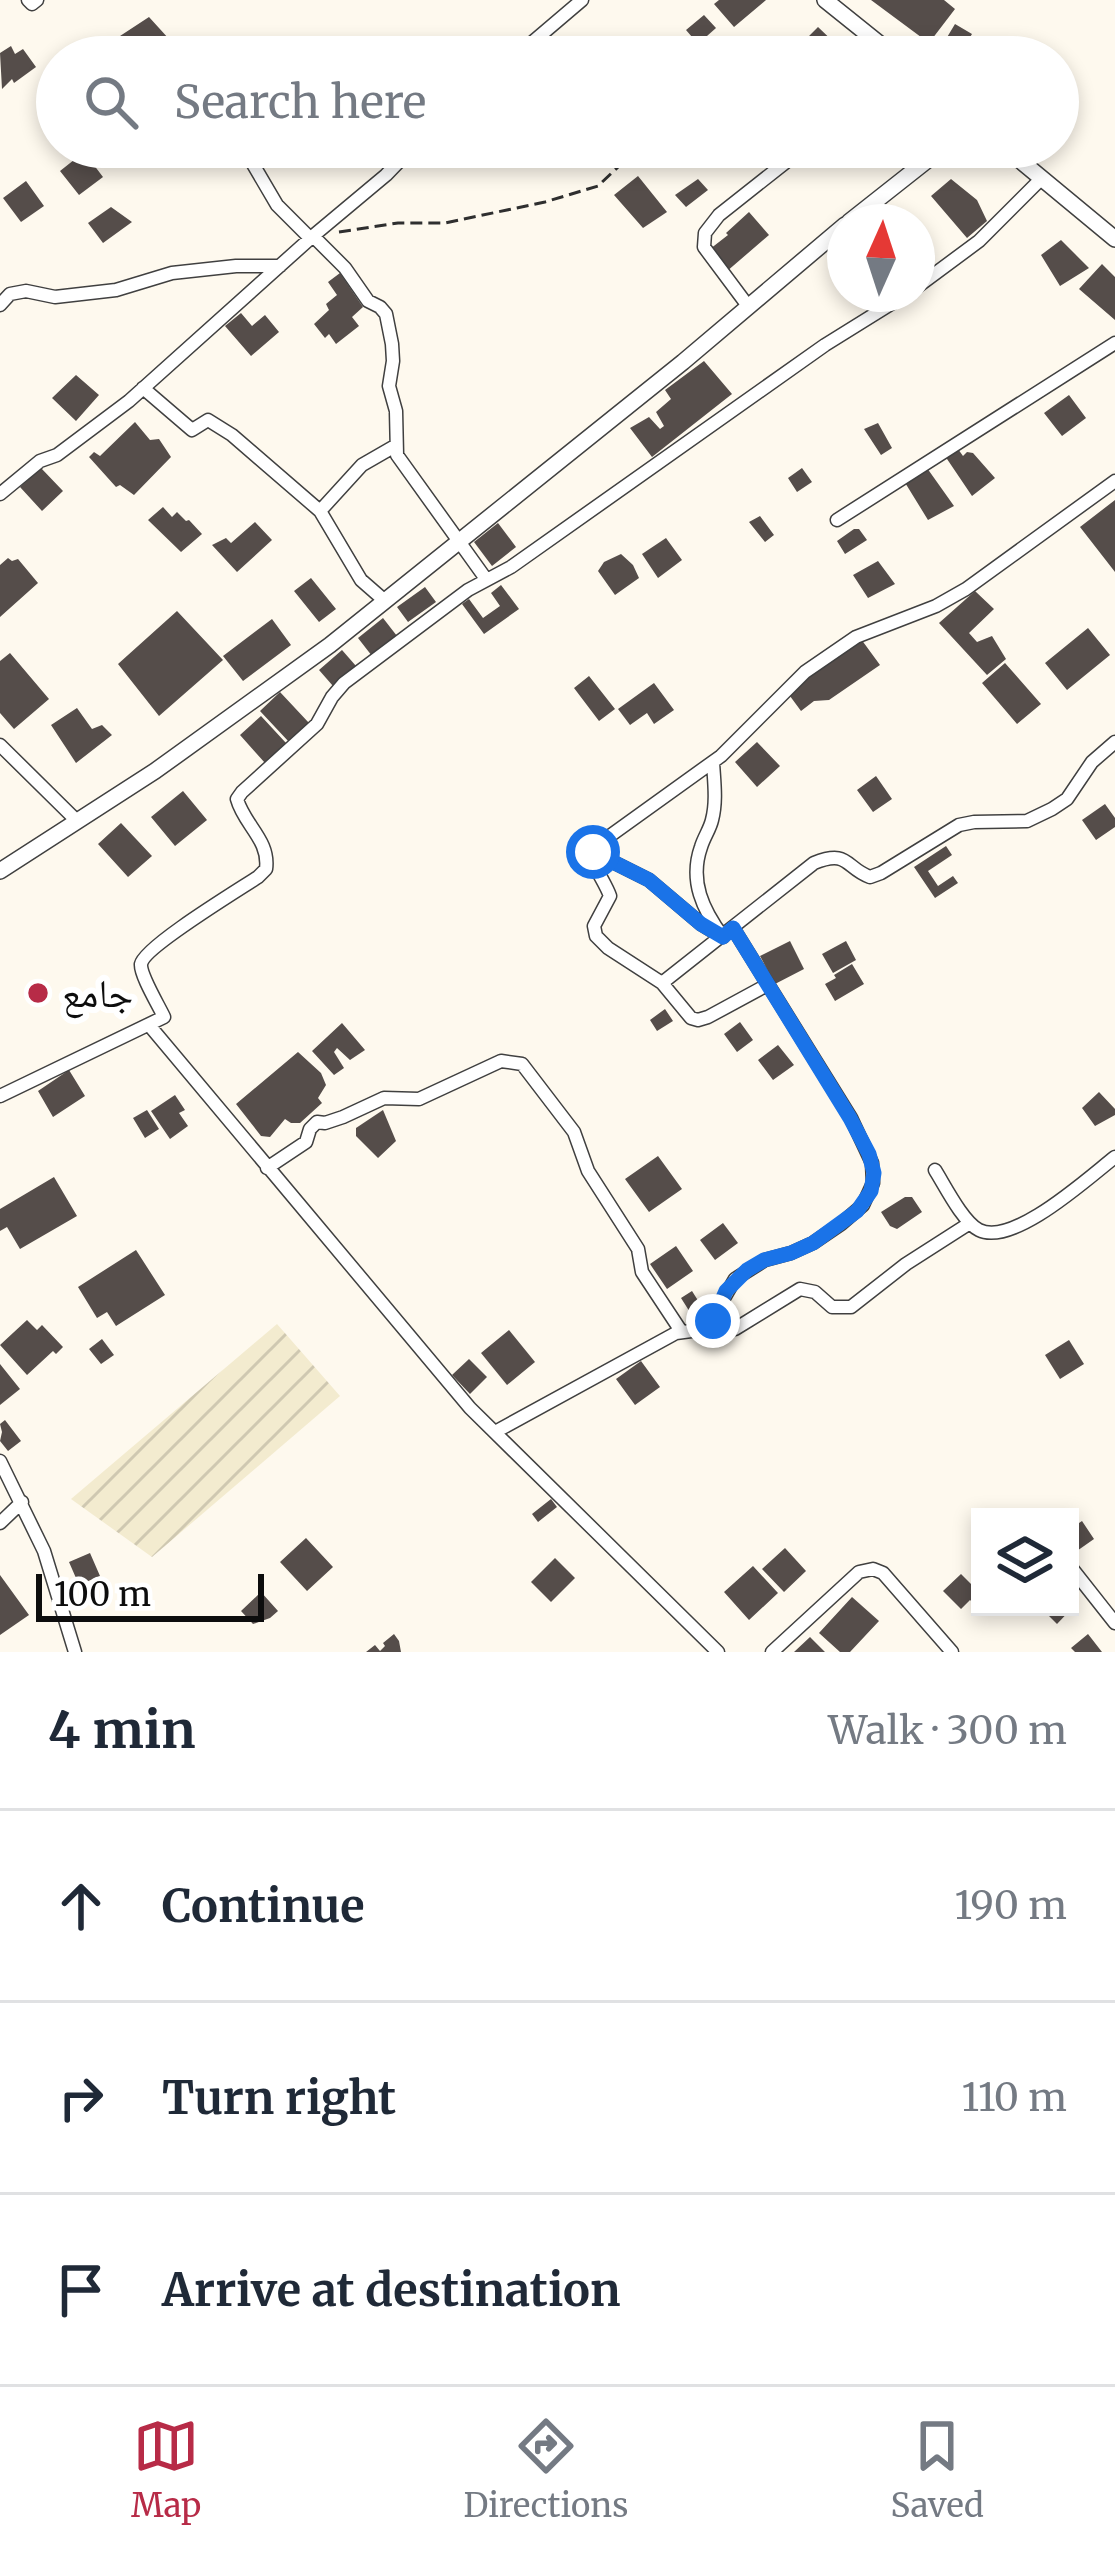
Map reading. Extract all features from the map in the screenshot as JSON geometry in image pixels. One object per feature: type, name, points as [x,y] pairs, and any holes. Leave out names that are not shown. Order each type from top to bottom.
[{"type":"street","points":[[540,36],[582,0]]},
{"type":"street","points":[[825,0],[870,36]]},
{"type":"street","points":[[255,168],[277,206],[345,268],[368,301],[386,314],[393,361],[389,386],[396,411],[394,446],[401,464],[486,579]]},
{"type":"street","points":[[0,494],[46,457],[57,455],[94,429],[393,168]]},
{"type":"street","points":[[748,306],[704,247],[705,233],[719,215],[778,168]]},
{"type":"street","points":[[872,204],[916,168]]},
{"type":"street","points":[[1030,168],[1115,239]]},
{"type":"street","points":[[935,274],[979,241],[1042,178]]},
{"type":"street","points":[[0,871],[280,683],[683,362],[827,241]]},
{"type":"street","points":[[0,304],[10,294],[26,291],[55,297],[116,290],[172,273],[280,266]]},
{"type":"street","points":[[0,1096],[164,1017],[141,963],[266,868],[267,850],[237,799],[317,724],[344,683],[467,590],[512,567],[878,312]]},
{"type":"street","points":[[837,520],[1115,343]]},
{"type":"street","points":[[143,388],[192,430],[208,420],[232,436],[320,511],[361,580],[385,601]]},
{"type":"street","points":[[320,511],[362,465],[394,446]]},
{"type":"street","points":[[593,852],[603,840],[713,762],[805,672],[856,638],[966,589],[1115,482]]},
{"type":"street","points":[[662,983],[814,863],[838,858],[871,877],[959,825],[1040,816],[1067,799],[1092,762],[1115,742]]},
{"type":"street","points":[[0,745],[77,821]]},
{"type":"street","points":[[495,1432],[681,1331],[699,1330],[713,1321],[734,1280],[764,1260],[813,1243],[857,1211],[873,1183],[872,1163],[850,1118],[767,986],[728,933],[704,912],[697,883],[699,850],[712,822],[713,762]]},
{"type":"street","points":[[593,852],[649,880],[701,924],[728,933]]},
{"type":"street","points":[[593,852],[610,896],[594,926],[596,936],[662,983],[691,1018],[698,1020],[767,986]]},
{"type":"street","points":[[149,1025],[414,1344],[495,1432],[718,1652]]},
{"type":"street","points":[[266,1168],[306,1142],[317,1122],[326,1123],[383,1099],[418,1099],[501,1060],[522,1064],[574,1132],[588,1171],[638,1249],[641,1272],[681,1331]]},
{"type":"street","points":[[935,1170],[970,1223],[992,1234],[1016,1228],[1115,1157]]},
{"type":"street","points":[[713,1321],[724,1329],[735,1329],[800,1289],[814,1292],[832,1306],[851,1307],[970,1223]]},
{"type":"street","points":[[0,1461],[44,1551],[76,1652]]},
{"type":"street","points":[[0,1523],[22,1502]]},
{"type":"street","points":[[772,1652],[860,1572],[873,1569],[884,1574],[952,1652]]},
{"type":"street","points":[[1079,1577],[1115,1623]]},
{"type":"path","points":[[312,237],[398,223],[445,223],[545,202],[598,186],[617,168]]},
{"type":"shaded area","points":[[277,1324],[340,1396],[152,1557],[71,1499]]},
{"type":"building","points":[[719,0],[766,0],[734,27],[714,4]]},
{"type":"building","points":[[871,0],[944,0],[955,9],[934,36],[920,36]]},
{"type":"building","points":[[704,15],[716,28],[707,36],[691,36],[686,30]]},
{"type":"building","points":[[149,17],[166,36],[120,36]]},
{"type":"building","points":[[955,24],[972,34],[971,36],[948,36]]},
{"type":"building","points":[[11,46],[15,54],[23,49],[36,67],[2,89],[0,53]]},
{"type":"building","points":[[96,168],[103,177],[79,195],[60,171]]},
{"type":"building","points":[[638,176],[667,212],[643,228],[614,195]]},
{"type":"building","points":[[698,179],[708,190],[686,207],[675,195]]},
{"type":"building","points":[[951,179],[977,200],[987,221],[967,238],[931,196]]},
{"type":"building","points":[[26,181],[44,206],[21,222],[3,198]]},
{"type":"building","points":[[111,207],[132,222],[103,243],[88,223]]},
{"type":"building","points":[[749,212],[769,235],[726,272],[710,249]]},
{"type":"building","points":[[1061,240],[1089,268],[1060,286],[1041,255]]},
{"type":"building","points":[[1102,264],[1115,277],[1115,320],[1079,289]]},
{"type":"building","points":[[340,273],[363,307],[352,317],[359,326],[336,344],[314,324],[337,295],[328,282]]},
{"type":"building","points":[[241,313],[252,326],[265,315],[279,332],[251,356],[225,326]]},
{"type":"building","points":[[704,361],[732,394],[652,457],[630,428],[649,417],[660,429],[664,426],[656,412],[671,399],[665,390]]},
{"type":"building","points":[[76,375],[99,395],[76,421],[52,398]]},
{"type":"building","points":[[1069,395],[1086,418],[1062,436],[1044,413]]},
{"type":"building","points":[[135,422],[150,440],[159,439],[171,457],[134,495],[116,487],[89,457],[94,452],[100,456]]},
{"type":"building","points":[[878,423],[892,448],[881,455],[864,429]]},
{"type":"building","points":[[958,449],[963,456],[973,453],[995,478],[972,496],[945,456]]},
{"type":"building","points":[[41,468],[63,491],[42,511],[20,487]]},
{"type":"building","points":[[802,468],[812,482],[797,492],[788,478]]},
{"type":"building","points":[[927,468],[954,506],[928,520],[904,481]]},
{"type":"building","points":[[1115,500],[1115,572],[1080,527]]},
{"type":"building","points":[[163,507],[172,517],[177,512],[189,520],[202,534],[181,552],[148,520]]},
{"type":"building","points":[[760,516],[774,535],[765,542],[749,522]]},
{"type":"building","points":[[255,522],[272,540],[237,572],[212,545],[226,538],[231,543]]},
{"type":"building","points":[[498,523],[516,547],[492,566],[474,542]]},
{"type":"building","points":[[854,529],[867,540],[845,554],[837,541]]},
{"type":"building","points":[[666,538],[682,560],[658,578],[642,554]]},
{"type":"building","points":[[621,554],[639,578],[615,595],[598,571],[604,562]]},
{"type":"building","points":[[8,558],[18,559],[38,583],[0,617],[0,565]]},
{"type":"building","points":[[878,561],[895,584],[868,598],[853,575]]},
{"type":"building","points":[[311,578],[336,609],[319,622],[294,591]]},
{"type":"building","points":[[501,585],[519,609],[484,634],[462,604],[469,599],[483,618],[500,606],[491,593]]},
{"type":"building","points":[[425,587],[436,602],[408,622],[397,607]]},
{"type":"building","points":[[975,591],[994,609],[969,633],[977,642],[992,636],[1006,659],[987,675],[939,623]]},
{"type":"building","points":[[177,611],[223,660],[159,716],[118,664]]},
{"type":"building","points":[[383,618],[397,636],[372,656],[358,638]]},
{"type":"building","points":[[272,619],[291,645],[243,681],[223,656]]},
{"type":"building","points":[[1088,628],[1110,655],[1067,690],[1045,663]]},
{"type":"building","points":[[861,639],[880,665],[829,700],[814,701],[801,711],[787,692]]},
{"type":"building","points":[[342,650],[356,666],[333,686],[319,670]]},
{"type":"building","points":[[10,653],[49,699],[14,729],[0,713],[0,661]]},
{"type":"building","points":[[1005,663],[1041,704],[1017,724],[982,683]]},
{"type":"building","points":[[589,676],[615,709],[599,721],[574,688]]},
{"type":"building","points":[[654,683],[674,710],[654,724],[647,713],[630,725],[618,709]]},
{"type":"building","points":[[280,692],[309,723],[289,742],[260,711]]},
{"type":"building","points":[[77,708],[92,729],[102,725],[112,735],[76,763],[51,725]]},
{"type":"building","points":[[261,716],[286,743],[265,763],[240,735]]},
{"type":"building","points":[[757,742],[780,766],[757,787],[735,762]]},
{"type":"building","points":[[876,776],[892,799],[873,812],[857,790]]},
{"type":"building","points":[[183,791],[207,820],[175,846],[151,817]]},
{"type":"building","points":[[1105,804],[1115,827],[1096,840],[1082,820]]},
{"type":"building","points":[[121,823],[152,856],[128,877],[98,844]]},
{"type":"building","points":[[946,846],[952,855],[928,871],[938,886],[953,876],[958,883],[935,898],[914,867]]},
{"type":"building","points":[[790,941],[804,969],[775,984],[760,956]]},
{"type":"building","points":[[846,941],[856,960],[833,973],[822,954]]},
{"type":"building","points":[[852,964],[864,984],[835,1001],[825,984]]},
{"type":"building","points":[[665,1009],[673,1021],[657,1031],[650,1020]]},
{"type":"building","points":[[740,1022],[753,1040],[737,1052],[724,1034]]},
{"type":"building","points":[[342,1023],[365,1050],[350,1060],[337,1048],[334,1052],[344,1068],[334,1075],[312,1051]]},
{"type":"building","points":[[778,1045],[794,1065],[773,1080],[758,1060]]},
{"type":"building","points":[[298,1052],[321,1073],[326,1085],[318,1098],[322,1103],[300,1123],[285,1119],[270,1137],[261,1136],[236,1104]]},
{"type":"building","points":[[69,1070],[85,1096],[53,1117],[38,1091]]},
{"type":"building","points":[[1099,1092],[1115,1115],[1095,1126],[1082,1108]]},
{"type":"building","points":[[175,1095],[188,1126],[170,1139],[151,1111]]},
{"type":"building","points":[[147,1110],[159,1129],[145,1138],[133,1118]]},
{"type":"building","points":[[383,1110],[396,1141],[378,1158],[356,1136],[356,1128]]},
{"type":"building","points":[[658,1156],[682,1189],[649,1212],[625,1179]]},
{"type":"building","points":[[54,1177],[77,1216],[20,1249],[7,1227],[0,1231],[0,1209]]},
{"type":"building","points":[[912,1197],[922,1212],[897,1229],[881,1212]]},
{"type":"building","points":[[723,1223],[738,1243],[715,1260],[700,1240]]},
{"type":"building","points":[[676,1246],[693,1271],[667,1289],[650,1264]]},
{"type":"building","points":[[136,1250],[165,1295],[116,1326],[107,1312],[97,1318],[78,1287]]},
{"type":"building","points":[[692,1291],[704,1310],[693,1317],[681,1298]]},
{"type":"building","points":[[27,1320],[37,1330],[42,1325],[63,1347],[27,1375],[0,1345]]},
{"type":"building","points":[[509,1330],[535,1362],[507,1385],[481,1353]]},
{"type":"building","points":[[102,1339],[114,1355],[101,1364],[89,1349]]},
{"type":"building","points":[[1069,1340],[1084,1364],[1060,1379],[1045,1355]]},
{"type":"building","points":[[469,1359],[487,1377],[470,1394],[452,1375]]},
{"type":"building","points":[[641,1361],[660,1387],[635,1405],[616,1379]]},
{"type":"building","points":[[0,1364],[20,1389],[0,1405]]},
{"type":"building","points":[[5,1420],[21,1441],[8,1451],[0,1441],[0,1424]]},
{"type":"building","points":[[551,1499],[557,1507],[538,1522],[532,1514]]},
{"type":"building","points":[[1079,1523],[1094,1539],[1079,1550]]},
{"type":"building","points":[[306,1538],[333,1567],[307,1591],[280,1562]]},
{"type":"building","points":[[785,1548],[806,1571],[784,1592],[762,1569]]},
{"type":"building","points":[[90,1553],[100,1576],[79,1585],[69,1562]]},
{"type":"building","points":[[555,1558],[575,1578],[551,1602],[531,1582]]},
{"type":"building","points":[[753,1566],[778,1593],[749,1620],[724,1592]]},
{"type":"building","points":[[961,1574],[971,1584],[971,1601],[961,1609],[943,1591]]},
{"type":"building","points":[[0,1575],[29,1615],[0,1635]]},
{"type":"building","points":[[261,1592],[278,1611],[253,1624],[241,1611]]},
{"type":"building","points":[[852,1597],[879,1621],[850,1652],[840,1652],[819,1633]]},
{"type":"building","points":[[394,1634],[401,1652],[366,1652],[375,1645],[380,1651]]},
{"type":"building","points":[[1088,1634],[1102,1652],[1071,1648]]},
{"type":"building","points":[[810,1637],[825,1652],[794,1652]]},
{"type":"place","name":"جامع","points":[[38,993]]},
{"type":"route","points":[[593,852],[649,880],[723,937],[733,928],[850,1118],[872,1163],[871,1191],[857,1211],[813,1243],[747,1270],[726,1291],[713,1321]]}]
